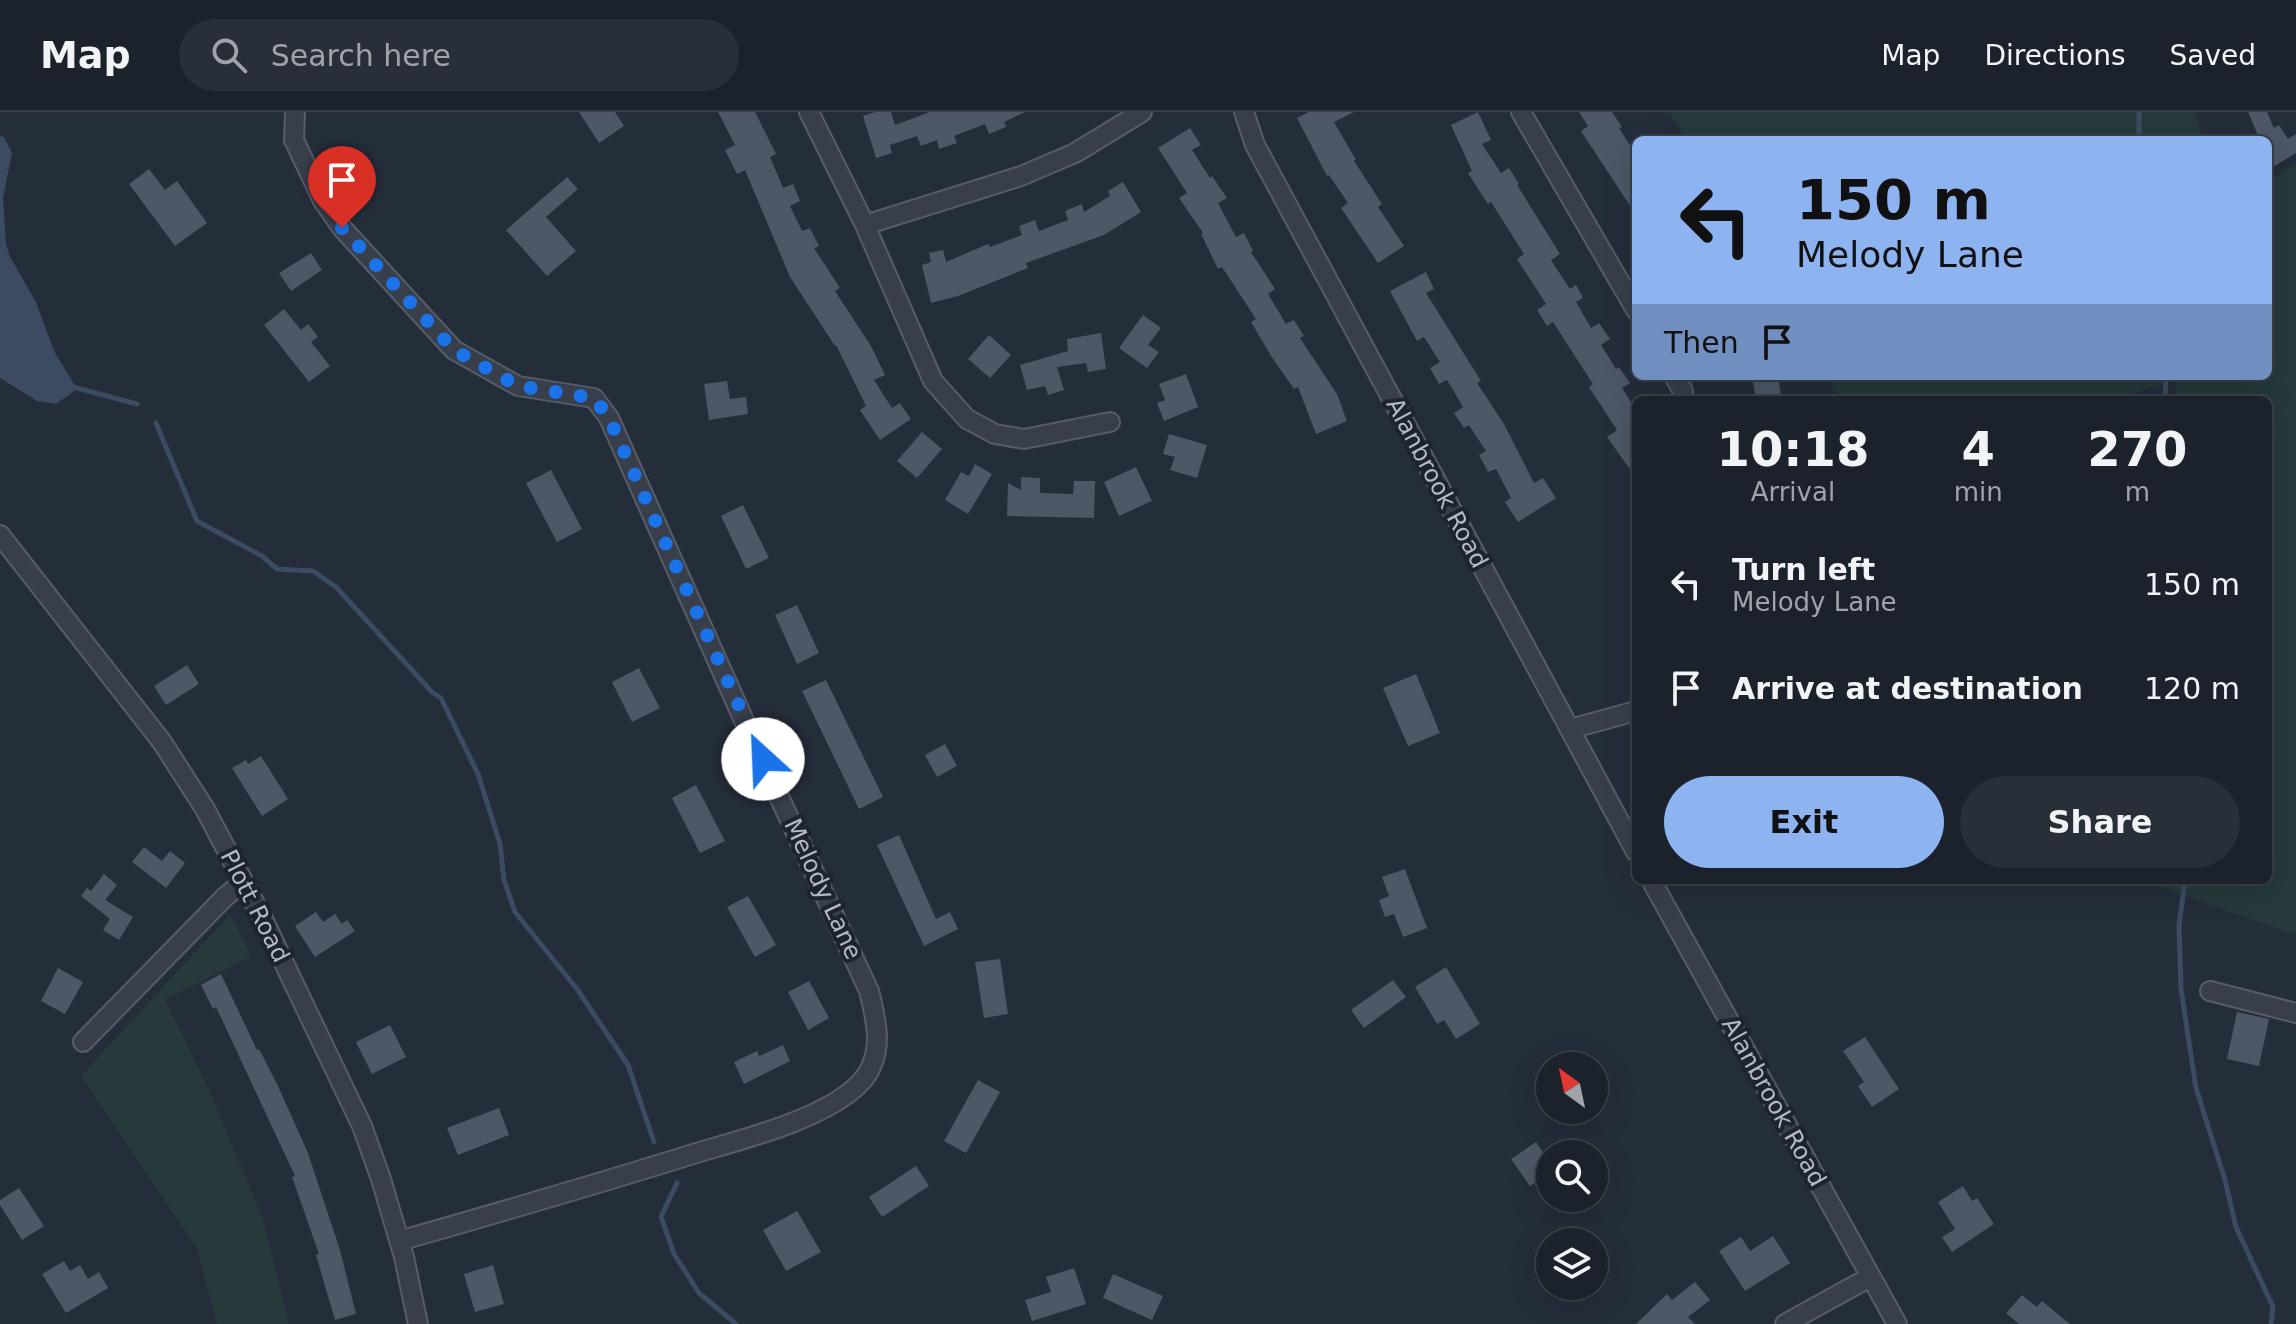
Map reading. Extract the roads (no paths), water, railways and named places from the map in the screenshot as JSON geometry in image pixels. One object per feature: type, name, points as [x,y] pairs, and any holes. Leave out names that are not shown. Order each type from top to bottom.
[{"type":"street","name":"Melody Lane","points":[[295,112],[294,140],[323,201],[342,228],[454,350],[518,386],[594,398],[609,418],[750,734],[864,978],[878,1027],[878,1044],[869,1071],[851,1092],[818,1111],[706,1150],[399,1241]]},
{"type":"street","points":[[809,112],[865,225],[933,381],[967,419],[995,434],[1024,439],[1110,422]]},
{"type":"street","points":[[865,225],[1021,176],[1075,153],[1142,112]]},
{"type":"street","name":"Alanbrook Road","points":[[1244,112],[1255,145],[1632,845]]},
{"type":"street","points":[[1521,112],[1632,303]]},
{"type":"street","name":"Plott Road","points":[[0,535],[162,742],[205,809],[338,1072],[362,1126],[399,1241],[418,1324]]},
{"type":"street","points":[[1570,729],[1632,712]]},
{"type":"street","points":[[83,1042],[243,882]]},
{"type":"street","name":"Alanbrook Road","points":[[1653,884],[1897,1324]]},
{"type":"street","points":[[2210,991],[2296,1013]]},
{"type":"street","points":[[1785,1324],[1870,1277]]},
{"type":"water","points":[[0,136],[4,137],[12,153],[3,198],[6,244],[10,257],[36,302],[54,351],[77,389],[56,404],[37,401],[0,378]]},
{"type":"waterway","points":[[2139,112],[2139,136]]},
{"type":"waterway","points":[[2165,396],[2166,380]]},
{"type":"waterway","points":[[73,387],[137,404]]},
{"type":"waterway","points":[[156,423],[197,521],[262,556],[277,569],[313,571],[336,587],[432,692],[441,698],[478,774],[500,844],[504,880],[515,912],[577,989],[628,1065],[654,1142]]},
{"type":"waterway","points":[[2184,884],[2179,926],[2181,989],[2196,1088],[2225,1180],[2236,1227],[2273,1307],[2271,1324]]},
{"type":"waterway","points":[[677,1183],[661,1217],[674,1254],[699,1293],[736,1324]]}]
